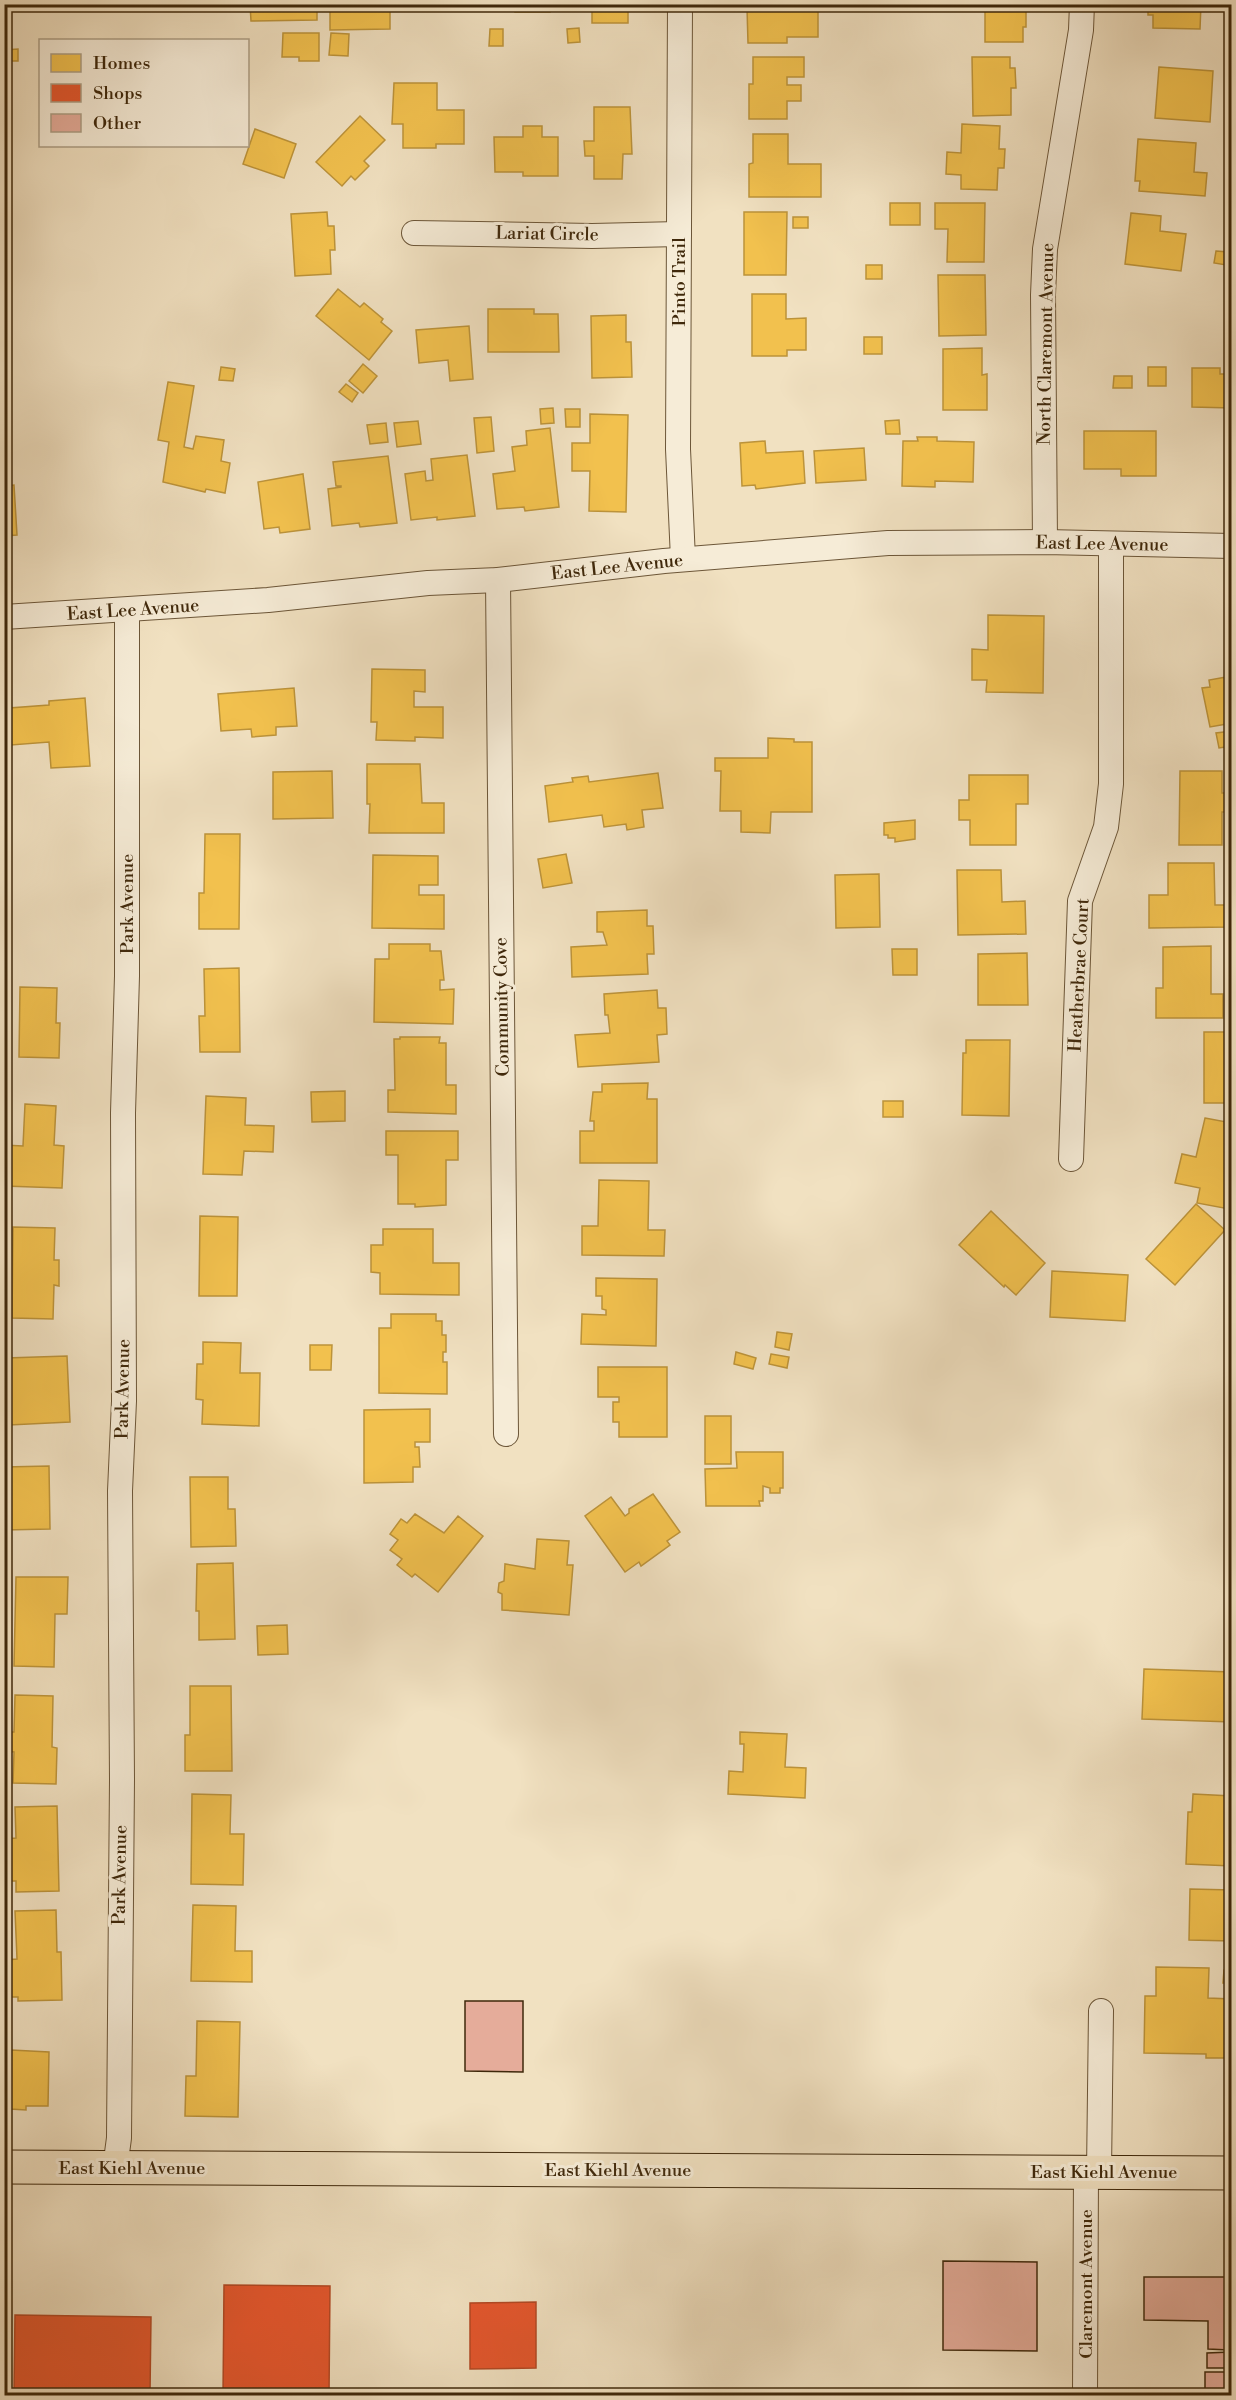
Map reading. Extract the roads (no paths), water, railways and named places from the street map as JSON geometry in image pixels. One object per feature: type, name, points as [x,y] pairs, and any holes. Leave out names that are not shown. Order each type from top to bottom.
[{"type":"main road","name":"East Kiehl Avenue","points":[[4,2167],[1232,2173]]},
{"type":"street","name":"Pinto Trail","points":[[680,4],[678,449],[683,559]]},
{"type":"street","name":"North Claremont Avenue","points":[[1046,542],[1043,295],[1045,249],[1081,30],[1082,4]]},
{"type":"street","name":"Lariat Circle","points":[[414,233],[592,236],[680,234]]},
{"type":"street","name":"East Lee Avenue","points":[[4,617],[127,611],[268,600],[428,583],[498,580],[683,559],[888,543],[1046,542],[1232,546]]},
{"type":"street","name":"Heatherbrae Court","points":[[1071,1159],[1080,901],[1106,827],[1111,784],[1111,544]]},
{"type":"street","name":"Community Cove","points":[[498,580],[506,1434]]},
{"type":"street","name":"Park Avenue","points":[[115,2168],[119,2138],[122,1779],[120,1491],[124,1401],[123,1113],[127,976],[127,611]]},
{"type":"street","name":"Claremont Avenue","points":[[1085,2396],[1101,2011]]}]
